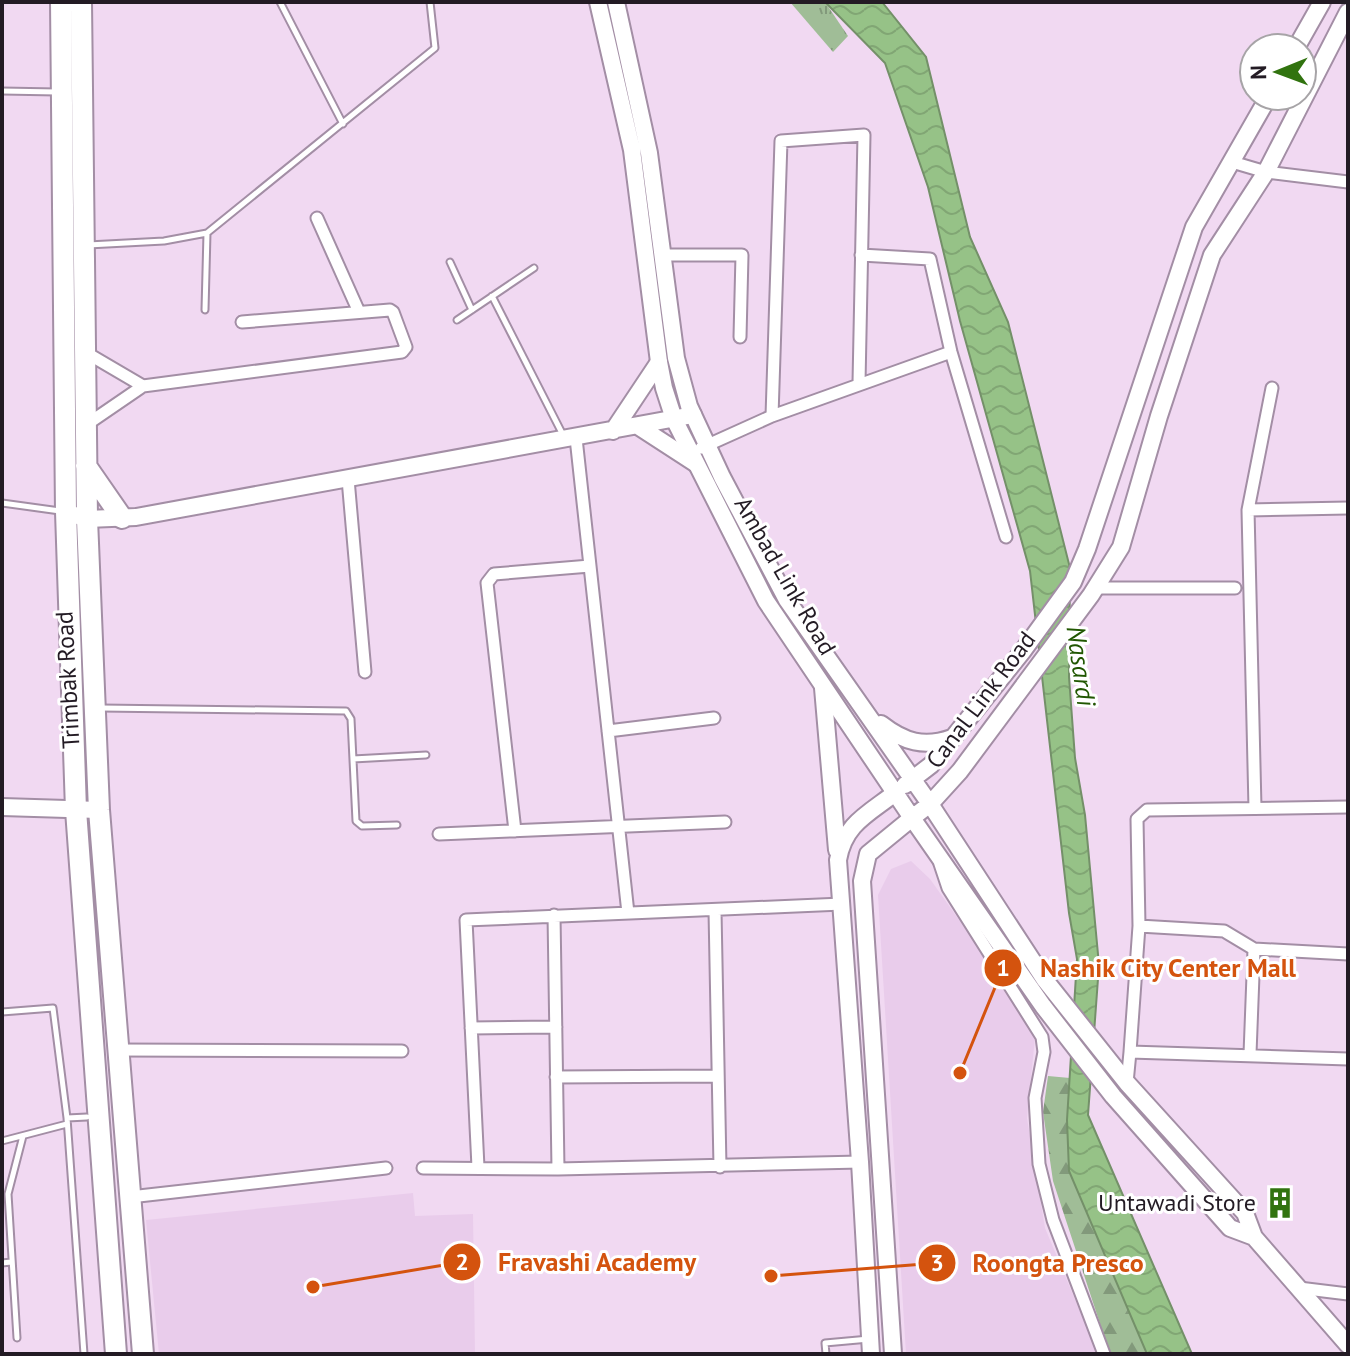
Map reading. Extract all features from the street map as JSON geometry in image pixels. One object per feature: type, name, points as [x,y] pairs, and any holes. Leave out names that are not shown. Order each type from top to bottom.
[{"type":"highway","name":"Trimbak Road","points":[[61,2],[66,512],[76,810],[94,1117],[116,1354]]},
{"type":"highway","name":"Trimbak Road","points":[[81,2],[87,519],[99,810],[143,1354]]},
{"type":"highway","points":[[86,466],[122,518]]},
{"type":"main road","name":"Ambad Link Road","points":[[598,2],[632,150],[664,388],[692,459],[766,601],[938,854],[962,900],[1043,1006],[1113,1096],[1230,1228],[1254,1237]]},
{"type":"main road","name":"Ambad Link Road","points":[[616,2],[649,153],[683,391],[707,445],[787,600],[871,716],[1045,980],[1112,1066],[1245,1213],[1254,1237]]},
{"type":"main road","points":[[1305,32],[1322,2]]},
{"type":"main road","name":"Canal Link Road","points":[[893,1354],[862,881],[865,863],[873,847],[930,804],[960,771],[1095,588],[1121,547],[1159,416],[1212,255],[1266,172],[1348,12]]},
{"type":"main road","name":"Canal Link Road","points":[[870,1346],[838,860],[844,836],[850,828],[931,765],[1022,652],[1073,582],[1097,520],[1194,227],[1260,112]]},
{"type":"main road","points":[[613,431],[659,362]]},
{"type":"main road","points":[[66,512],[87,519],[122,518],[693,415]]},
{"type":"main road","points":[[638,426],[692,459]]},
{"type":"main road","points":[[823,688],[838,860]]},
{"type":"main road","points":[[871,716],[909,741],[928,744],[953,737]]},
{"type":"main road","points":[[2,807],[99,810]]},
{"type":"main road","points":[[1254,1237],[1348,1345]]},
{"type":"street","points":[[772,416],[781,141],[864,135],[859,383]]},
{"type":"street","points":[[1232,162],[1266,172],[1348,182]]},
{"type":"street","points":[[317,218],[359,312]]},
{"type":"street","points":[[663,255],[742,255],[740,337]]},
{"type":"street","points":[[861,255],[930,259],[951,352],[1006,537]]},
{"type":"street","points":[[86,425],[143,386],[404,351],[406,347],[392,311],[242,322]]},
{"type":"street","points":[[85,351],[143,386]]},
{"type":"street","points":[[692,459],[707,445],[772,416],[951,352]]},
{"type":"street","points":[[1255,808],[1248,510],[1272,388]]},
{"type":"street","points":[[571,439],[590,566],[628,913]]},
{"type":"street","points":[[348,479],[365,672]]},
{"type":"street","points":[[1248,510],[1348,508]]},
{"type":"street","points":[[515,831],[487,583],[494,574],[590,566]]},
{"type":"street","points":[[1095,588],[1235,588]]},
{"type":"street","points":[[608,731],[714,718]]},
{"type":"street","points":[[1127,1083],[1139,926],[1137,819],[1141,813],[1147,810],[1348,807]]},
{"type":"street","points":[[439,834],[725,822]]},
{"type":"street","points":[[962,900],[1042,1037],[1044,1052],[1035,1098],[1039,1164],[1053,1220],[1104,1354]]},
{"type":"street","points":[[478,1167],[466,920],[842,904]]},
{"type":"street","points":[[715,911],[720,1167]]},
{"type":"street","points":[[554,915],[558,1169]]},
{"type":"street","points":[[1139,926],[1224,931],[1254,949],[1348,954]]},
{"type":"street","points":[[1250,1054],[1254,949]]},
{"type":"street","points":[[471,1028],[556,1027]]},
{"type":"street","points":[[117,1050],[402,1051]]},
{"type":"street","points":[[1130,1052],[1348,1059]]},
{"type":"street","points":[[556,1077],[716,1076]]},
{"type":"street","points":[[423,1168],[720,1167],[860,1162]]},
{"type":"street","points":[[130,1197],[386,1168]]},
{"type":"street","points":[[1299,1288],[1348,1294]]},
{"type":"lane","points":[[280,2],[343,124]]},
{"type":"lane","points":[[83,245],[164,241],[207,233],[435,48],[430,2]]},
{"type":"lane","points":[[2,91],[62,92]]},
{"type":"lane","points":[[205,310],[207,233]]},
{"type":"lane","points":[[450,262],[472,310]]},
{"type":"lane","points":[[457,320],[534,268]]},
{"type":"lane","points":[[492,296],[571,439]]},
{"type":"lane","points":[[2,503],[66,512]]},
{"type":"lane","points":[[96,709],[346,711],[351,719],[356,821],[362,826],[397,825]]},
{"type":"lane","points":[[353,759],[426,755]]},
{"type":"lane","points":[[2,1012],[53,1008],[67,1121],[84,1354]]},
{"type":"lane","points":[[2,1141],[67,1121],[94,1117]]},
{"type":"lane","points":[[17,1338],[8,1194],[23,1136]]},
{"type":"lane","points":[[2,1263],[11,1262]]},
{"type":"lane","points":[[826,1354],[825,1343],[870,1346]]},
{"type":"shaded area","points":[[911,861],[930,879],[1036,1028],[1027,1118],[1045,1228],[1098,1354],[906,1354],[878,895],[891,869]]},
{"type":"shaded area","points":[[413,1193],[415,1216],[473,1214],[475,1354],[159,1354],[146,1220]]},
{"type":"green space","points":[[790,2],[825,2],[848,36],[833,52]]},
{"type":"green space","points":[[1048,1076],[1070,1078],[1069,1171],[1147,1354],[1110,1354],[1053,1181],[1043,1112]]},
{"type":"water","points":[[825,2],[882,2],[926,57],[970,237],[1008,322],[1070,568],[1069,677],[1075,758],[1085,815],[1099,965],[1088,1115],[1192,1354],[1147,1354],[1069,1171],[1067,1120],[1077,959],[1069,913],[1030,571],[960,321],[928,187],[885,63]]},
{"type":"place","name":"Nashik City Center Mall","points":[[960,1073]]},
{"type":"place","name":"Untawadi Store","points":[[1280,1203]]},
{"type":"place","name":"Roongta Presco","points":[[771,1276]]},
{"type":"place","name":"Fravashi Academy","points":[[313,1287]]},
{"type":"water label","name":"Nasardi","points":[[1081,666]]}]
